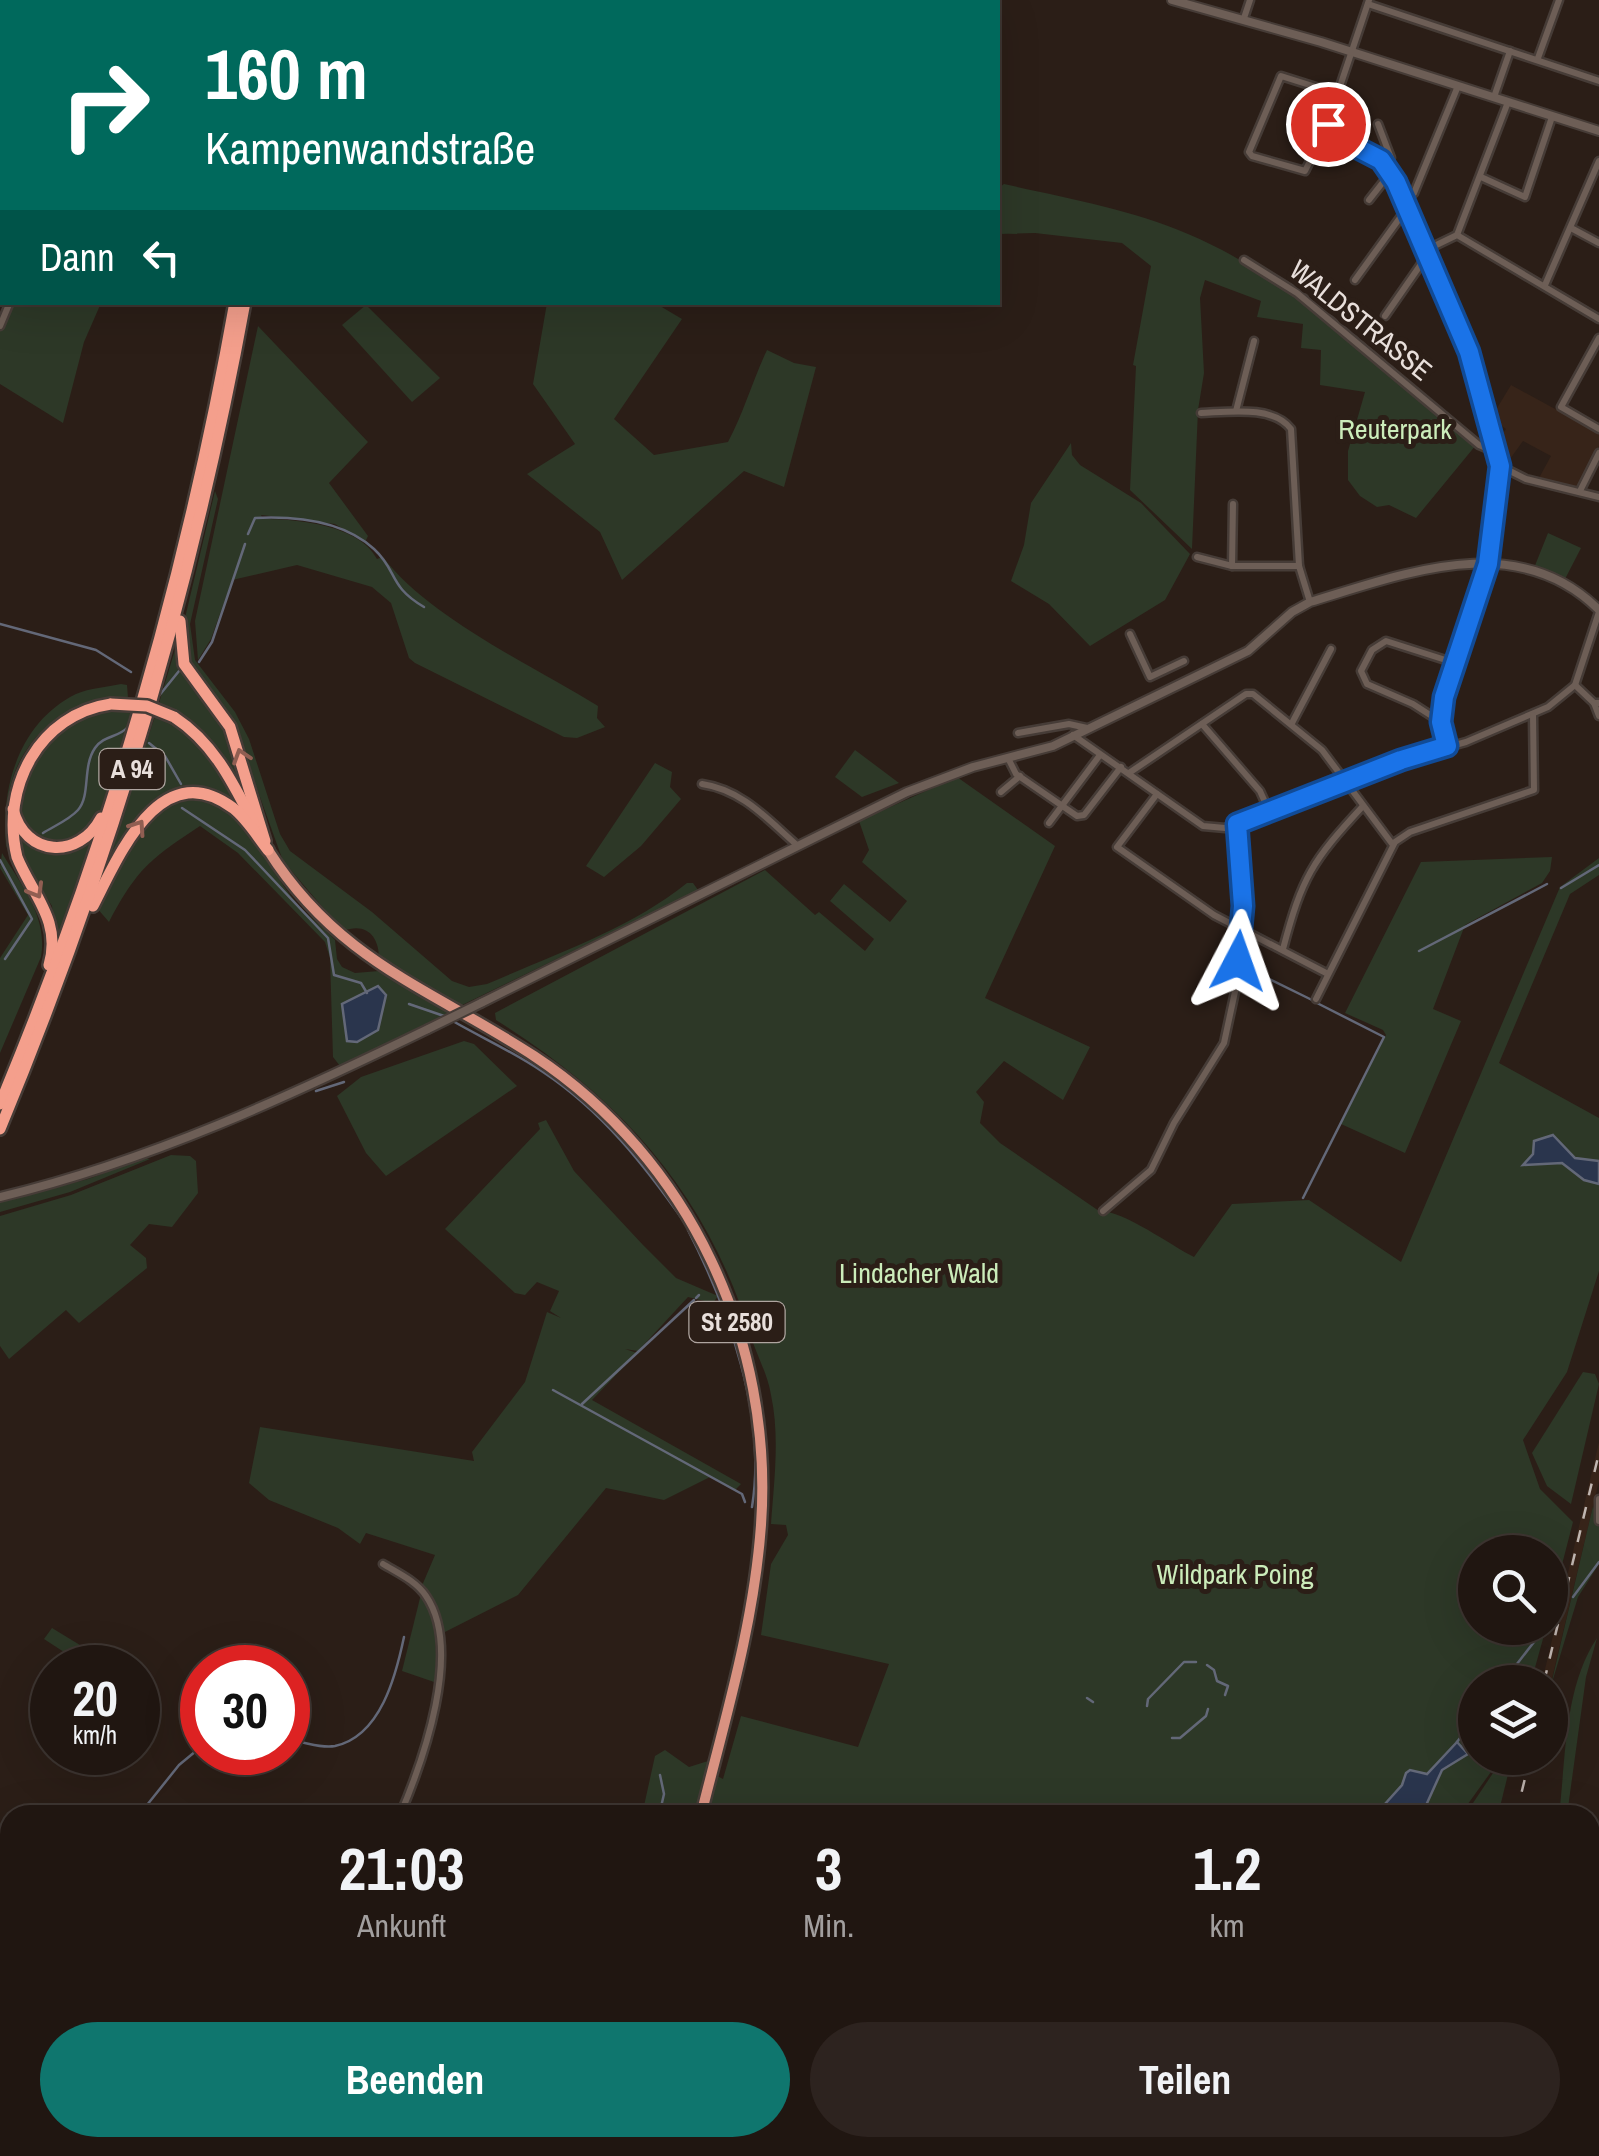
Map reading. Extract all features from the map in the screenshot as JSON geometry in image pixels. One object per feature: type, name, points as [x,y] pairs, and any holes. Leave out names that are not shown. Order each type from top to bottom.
[{"type":"highway","name":"A 94","points":[[0,1104],[46,990],[116,789],[170,605],[234,305]]},
{"type":"highway","name":"A 94","points":[[0,1129],[74,943],[136,758],[182,593],[222,420],[243,305]]},
{"type":"highway","points":[[182,593],[180,645],[184,664],[230,727],[268,850]]},
{"type":"highway","name":"St 2580","points":[[11,800],[25,758],[43,735],[82,710],[112,704],[147,706],[174,717],[202,738],[216,755],[268,850],[307,903],[357,950],[417,990],[527,1052],[598,1106],[668,1185],[696,1229],[723,1285],[743,1342],[756,1398],[762,1494],[746,1634],[703,1805]]},
{"type":"highway","points":[[11,800],[18,824],[27,837],[44,847],[62,849],[90,835],[116,789]]},
{"type":"highway","points":[[74,943],[137,826],[163,802],[199,795],[222,802],[240,815],[268,850]]},
{"type":"highway","points":[[11,800],[9,830],[17,857],[52,926],[46,990]]},
{"type":"street","points":[[1172,0],[1244,18],[1599,131]]},
{"type":"street","points":[[1244,18],[1250,0]]},
{"type":"street","points":[[1538,58],[1559,0]]},
{"type":"street","points":[[1338,94],[1282,76],[1249,152],[1305,171],[1325,131],[1353,52],[1368,2],[1599,81]]},
{"type":"street","points":[[1494,97],[1510,51]]},
{"type":"street","points":[[1355,280],[1414,193],[1458,86]]},
{"type":"street","points":[[1384,316],[1425,254],[1457,234],[1482,178],[1508,102]]},
{"type":"street","points":[[1482,178],[1525,197],[1552,117]]},
{"type":"street","points":[[1369,200],[1389,169],[1391,158],[1378,124]]},
{"type":"street","points":[[1325,131],[1389,169],[1469,352],[1496,445],[1500,466],[1488,564],[1455,663],[1441,722],[1447,746]]},
{"type":"street","points":[[1545,284],[1596,177],[1599,161]]},
{"type":"street","points":[[1571,228],[1599,243]]},
{"type":"street","points":[[1457,234],[1599,319]]},
{"type":"street","name":"WALDSTRASSE","points":[[1244,260],[1297,293],[1479,445],[1496,445]]},
{"type":"street","points":[[1599,338],[1561,407],[1599,429]]},
{"type":"street","points":[[1236,411],[1254,341]]},
{"type":"street","points":[[1201,413],[1236,411],[1288,423],[1294,434],[1299,566],[1310,602]]},
{"type":"street","points":[[1580,491],[1599,453]]},
{"type":"street","points":[[1500,466],[1526,479],[1599,497]]},
{"type":"street","points":[[1232,566],[1233,504]]},
{"type":"street","points":[[1197,557],[1232,566],[1299,566]]},
{"type":"street","points":[[0,1196],[92,1171],[200,1133],[482,1003],[908,792],[1053,746],[1087,728],[1179,683],[1248,651],[1285,617],[1310,602],[1437,566],[1488,564],[1539,574],[1582,596],[1599,611],[1575,684],[1533,715],[1237,824],[1209,828],[1074,735]]},
{"type":"street","points":[[1130,634],[1150,677],[1184,661]]},
{"type":"street","points":[[1441,722],[1413,704],[1366,684],[1362,671],[1372,650],[1386,641],[1455,663]]},
{"type":"street","points":[[1292,723],[1331,649]]},
{"type":"street","points":[[1172,666],[1179,683]]},
{"type":"street","points":[[1575,684],[1596,703],[1599,716]]},
{"type":"street","points":[[1129,773],[1250,693],[1322,750],[1393,845]]},
{"type":"street","points":[[1316,999],[1393,845],[1410,832],[1534,790],[1533,715]]},
{"type":"street","points":[[1018,733],[1069,724],[1087,728]]},
{"type":"street","points":[[1202,724],[1260,791],[1268,811]]},
{"type":"street","points":[[1049,823],[1100,755]]},
{"type":"street","points":[[1008,758],[1020,776],[1077,816],[1084,815],[1120,767]]},
{"type":"street","points":[[1001,792],[1020,776]]},
{"type":"street","points":[[702,784],[722,787],[743,798],[798,846]]},
{"type":"street","points":[[1158,794],[1117,847],[1240,929],[1328,974]]},
{"type":"street","points":[[1282,950],[1300,884],[1314,862],[1364,806]]},
{"type":"street","points":[[1103,1211],[1150,1170],[1174,1122],[1220,1050],[1236,996],[1243,906],[1237,824]]},
{"type":"street","points":[[1599,1499],[1599,1522]]},
{"type":"street","points":[[382,1564],[409,1580],[428,1598],[434,1610],[440,1656],[439,1692],[403,1805]]},
{"type":"shaded area","points":[[1511,385],[1599,433],[1599,446],[1578,487],[1539,478],[1551,456],[1523,441],[1510,459],[1500,453],[1497,442],[1506,429],[1491,418]]},
{"type":"shaded area","points":[[1599,1442],[1599,1481],[1568,1611],[1568,1573]]},
{"type":"shaded area","points":[[1551,1645],[1560,1645],[1555,1665],[1546,1665]]},
{"type":"green space","name":"Reuterpark","points":[[1004,184],[1144,218],[1229,254],[1304,302],[1476,445],[1416,518],[1389,505],[1377,507],[1360,496],[1348,480],[1348,451],[1365,392],[1320,385],[1321,350],[1301,348],[1303,324],[1257,317],[1261,301],[1205,280],[1200,298],[1204,373],[1198,410],[1192,549],[1130,490],[1136,366],[1133,365],[1151,266],[1122,243],[1035,233],[1000,234],[1000,187]]},
{"type":"green space","points":[[11,305],[100,305],[84,342],[63,423],[0,384],[0,329]]},
{"type":"green space","points":[[366,305],[440,378],[412,402],[342,325]]},
{"type":"green space","points":[[547,305],[658,305],[682,319],[614,419],[654,455],[728,442],[767,350],[794,363],[816,367],[784,487],[744,471],[622,580],[600,532],[527,474],[575,444],[533,384]]},
{"type":"green space","points":[[258,326],[368,442],[329,483],[368,536],[365,542],[335,524],[261,515],[263,519],[326,526],[357,538],[377,559],[383,557],[402,579],[454,620],[598,706],[597,718],[605,727],[577,738],[564,737],[415,663],[409,658],[391,603],[372,587],[297,565],[232,580],[211,639],[198,660],[195,621]]},
{"type":"green space","points":[[1071,443],[1072,455],[1080,465],[1141,503],[1190,554],[1165,600],[1090,646],[1049,604],[1011,581],[1024,545],[1031,503]]},
{"type":"green space","points":[[215,491],[218,499],[190,624],[195,660],[235,712],[249,739],[280,834],[290,851],[372,912],[452,981],[469,987],[487,984],[590,940],[641,914],[687,883],[693,883],[698,890],[458,1007],[379,958],[377,943],[370,933],[358,928],[343,931],[283,861],[239,739],[192,672],[184,649],[185,618]]},
{"type":"green space","points":[[1548,533],[1581,548],[1564,581],[1534,568]]},
{"type":"green space","points":[[177,643],[223,722],[254,814],[236,779],[205,737],[159,703]]},
{"type":"green space","points":[[127,685],[128,698],[75,709],[42,731],[23,756],[10,788],[10,839],[47,919],[50,939],[49,951],[45,951],[40,910],[6,846],[5,823],[11,778],[28,738],[57,706],[81,692]]},
{"type":"green space","points":[[111,709],[135,710],[98,822],[78,842],[40,843],[20,820],[17,796],[38,749],[72,720]]},
{"type":"green space","points":[[156,713],[199,740],[243,809],[215,797],[192,793],[173,795],[156,803],[130,833],[103,877]]},
{"type":"green space","points":[[855,750],[899,783],[862,797],[835,777]]},
{"type":"green space","points":[[655,763],[672,772],[670,787],[681,799],[641,846],[604,877],[586,866]]},
{"type":"green space","points":[[957,777],[1055,846],[985,998],[1090,1047],[1063,1100],[1004,1061],[976,1092],[984,1102],[980,1123],[1000,1143],[1099,1211],[1133,1222],[1194,1257],[1232,1204],[1309,1200],[1401,1262],[1560,887],[1599,858],[1599,875],[1570,894],[1499,1063],[1599,1118],[1599,1271],[1567,1372],[1523,1440],[1540,1489],[1573,1522],[1568,1541],[1568,1535],[1458,1535],[1458,1645],[1541,1645],[1536,1665],[1458,1665],[1458,1775],[1489,1775],[1467,1805],[708,1805],[715,1775],[723,1779],[741,1716],[858,1747],[889,1664],[761,1635],[771,1564],[788,1535],[786,1525],[771,1524],[776,1459],[774,1411],[733,1285],[684,1194],[654,1154],[583,1083],[496,1020],[495,1013],[765,870],[815,915],[819,912],[865,951],[874,939],[830,901],[844,884],[890,922],[907,901],[862,862],[869,850],[859,821]]},
{"type":"green space","points":[[184,798],[207,801],[239,819],[295,901],[335,940],[342,967],[355,973],[379,971],[450,1012],[340,1066],[333,1057],[330,958],[325,942],[238,853],[200,826],[146,867],[109,922],[96,907],[140,827],[153,812]]},
{"type":"green space","points":[[16,824],[24,837],[73,850],[94,843],[56,949],[52,906],[22,859]]},
{"type":"green space","points":[[2,853],[32,902],[42,942],[41,957],[0,1053],[0,958],[28,915],[0,868]]},
{"type":"green space","points":[[1552,857],[1550,871],[1542,883],[1465,925],[1433,1009],[1461,1021],[1405,1153],[1341,1124],[1386,1035],[1345,1013],[1421,862]]},
{"type":"green space","points":[[464,1041],[474,1044],[517,1086],[386,1176],[366,1153],[337,1096],[361,1077]]},
{"type":"green space","points":[[546,1120],[574,1171],[643,1245],[676,1278],[718,1296],[713,1303],[688,1297],[638,1351],[625,1349],[637,1353],[592,1400],[741,1484],[735,1490],[710,1477],[664,1500],[606,1488],[518,1595],[441,1634],[421,1588],[435,1555],[366,1533],[360,1544],[338,1528],[269,1500],[249,1483],[260,1427],[474,1461],[472,1452],[525,1382],[547,1312],[561,1318],[550,1311],[559,1291],[537,1282],[525,1295],[515,1293],[445,1229],[540,1129],[538,1123]]},
{"type":"green space","points":[[171,1155],[190,1156],[196,1161],[198,1193],[172,1227],[149,1224],[130,1245],[146,1258],[147,1268],[79,1323],[66,1310],[9,1359],[0,1346],[0,1216],[71,1195]]},
{"type":"green space","points":[[150,1159],[70,1192],[0,1212],[0,1202],[88,1179]]},
{"type":"green space","points":[[1583,1372],[1595,1374],[1599,1384],[1571,1504],[1547,1486],[1532,1453]]},
{"type":"green space","points":[[1593,1506],[1599,1527],[1599,1564],[1578,1597],[1568,1630],[1568,1612]]},
{"type":"green space","points":[[421,1594],[435,1624],[437,1683],[402,1671]]},
{"type":"green space","points":[[52,1628],[80,1645],[53,1645],[44,1639]]},
{"type":"green space","points":[[1597,1638],[1586,1677],[1568,1805],[1560,1805],[1563,1775],[1568,1775],[1568,1727],[1578,1678]]},
{"type":"green space","points":[[665,1750],[689,1767],[708,1761],[697,1805],[644,1805],[655,1756]]},
{"type":"green space","points":[[1492,1775],[1508,1775],[1500,1805],[1472,1805]]},
{"type":"water","points":[[378,986],[386,995],[378,1030],[357,1042],[347,1041],[342,1004]]},
{"type":"water","points":[[1553,1135],[1575,1158],[1599,1161],[1599,1184],[1584,1180],[1562,1163],[1523,1165],[1533,1154],[1534,1141]]},
{"type":"water","points":[[1458,1743],[1458,1760],[1442,1770],[1426,1805],[1384,1805],[1410,1770],[1427,1774]]},
{"type":"waterway","points":[[248,534],[255,518],[318,522],[348,532],[374,549],[404,592],[424,607]]},
{"type":"waterway","points":[[199,662],[212,642],[245,544]]},
{"type":"waterway","points":[[0,624],[96,650],[131,672]]},
{"type":"waterway","points":[[158,697],[179,671]]},
{"type":"waterway","points":[[43,833],[78,810],[95,748],[128,727]]},
{"type":"waterway","points":[[149,743],[165,756],[181,784]]},
{"type":"waterway","points":[[182,808],[245,850],[328,938],[334,975],[361,983],[367,993]]},
{"type":"waterway","points":[[0,860],[32,919],[5,959]]},
{"type":"waterway","points":[[1561,888],[1599,865]]},
{"type":"waterway","points":[[1419,951],[1547,884]]},
{"type":"waterway","points":[[1243,966],[1312,1000]]},
{"type":"waterway","points":[[1303,1198],[1384,1037],[1317,1003]]},
{"type":"waterway","points":[[409,1004],[444,1016]]},
{"type":"waterway","points":[[451,1020],[531,1064],[584,1104],[638,1160],[685,1223]]},
{"type":"waterway","points":[[316,1091],[344,1082]]},
{"type":"waterway","points":[[688,1230],[717,1294],[741,1364],[754,1437],[752,1507]]},
{"type":"waterway","points":[[696,1298],[699,1295]]},
{"type":"waterway","points":[[582,1404],[694,1300]]},
{"type":"waterway","points":[[553,1390],[742,1494],[745,1502]]},
{"type":"waterway","points":[[1573,1597],[1599,1562]]},
{"type":"waterway","points":[[310,1744],[335,1746],[364,1730],[391,1686],[404,1637]]},
{"type":"waterway","points":[[1516,1665],[1532,1645]]},
{"type":"waterway","points":[[1147,1706],[1148,1699],[1184,1662],[1196,1662]]},
{"type":"waterway","points":[[1207,1665],[1214,1670],[1217,1681],[1228,1686],[1225,1695]]},
{"type":"waterway","points":[[1087,1698],[1093,1702]]},
{"type":"waterway","points":[[1172,1738],[1180,1738],[1206,1716],[1208,1709]]},
{"type":"waterway","points":[[147,1805],[180,1764]]},
{"type":"waterway","points":[[660,1775],[664,1794],[661,1805]]},
{"type":"railway","points":[[1548,1665],[1599,1453]]},
{"type":"railway","points":[[1518,1805],[1526,1775]]},
{"type":"route","points":[[1238,961],[1243,906],[1237,824],[1447,746],[1441,722],[1444,697],[1488,564],[1500,466],[1469,352],[1396,182],[1381,160],[1325,131],[1328,124]]},
{"type":"park label","name":"Lindacher Wald","points":[[919,1273]]},
{"type":"park label","name":"Wildpark Poing","points":[[1235,1574]]}]
